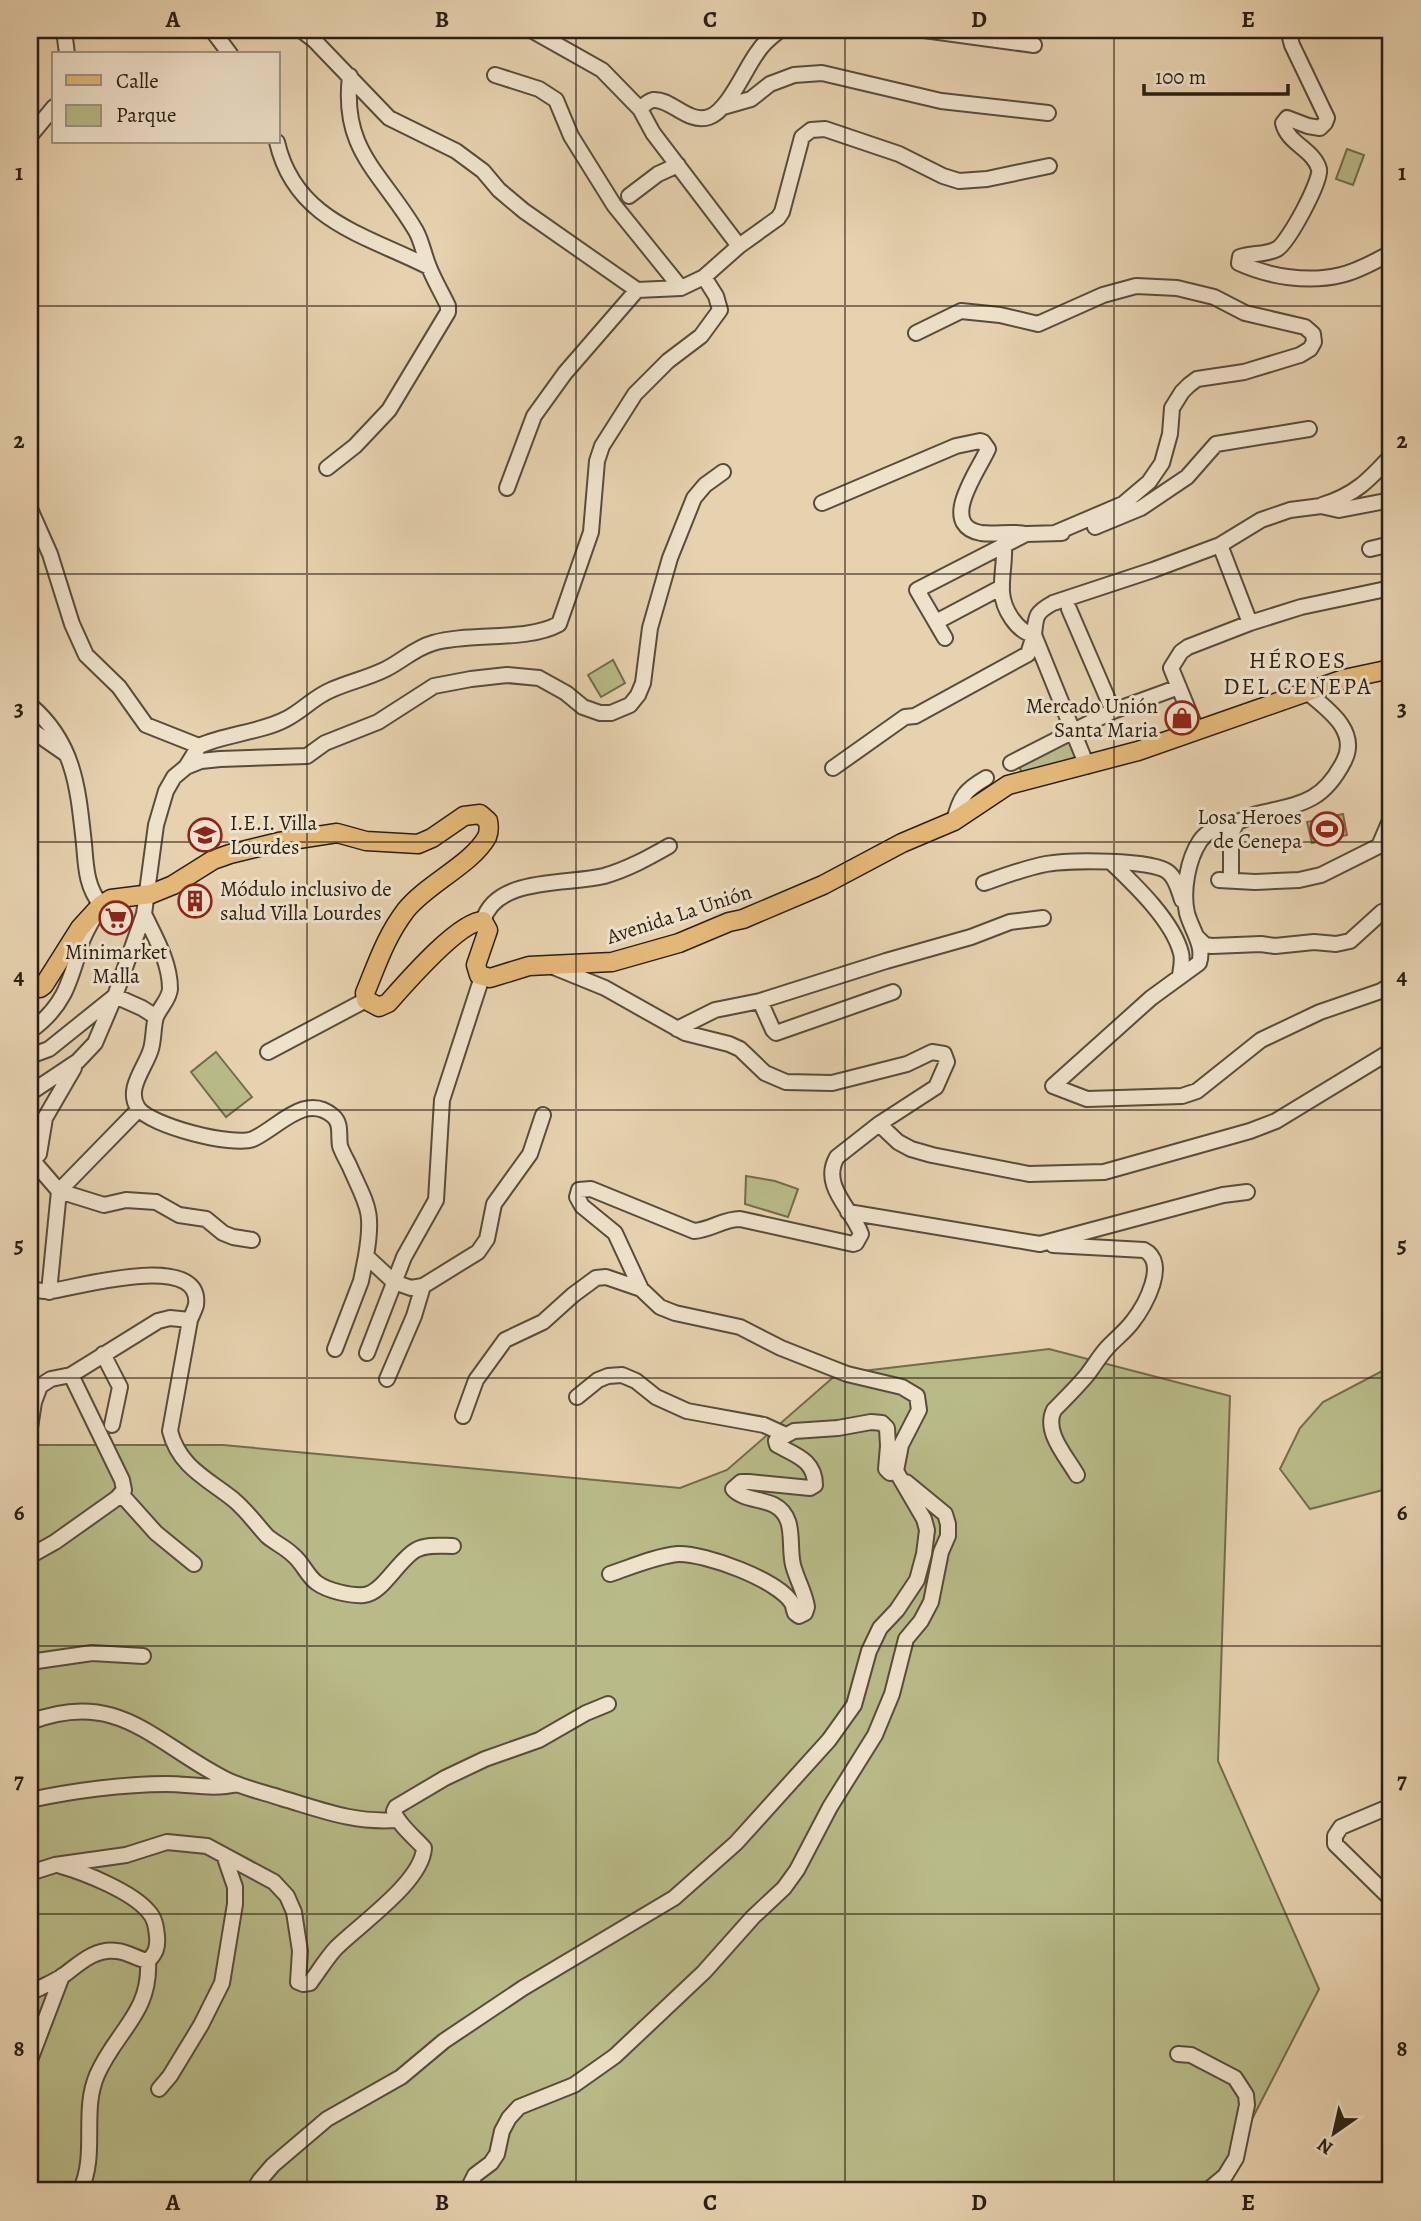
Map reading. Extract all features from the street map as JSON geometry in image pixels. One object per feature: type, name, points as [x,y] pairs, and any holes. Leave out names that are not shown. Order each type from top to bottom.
[{"type":"main road","name":"Avenida La Unión","points":[[482,977],[490,978],[529,966],[612,962],[679,943],[822,885],[902,843],[954,821],[1007,785],[1138,751],[1344,679],[1391,668]]},
{"type":"main road","points":[[30,988],[44,985],[80,928],[101,905],[111,899],[146,895],[173,885],[213,860],[279,842],[337,833],[366,841],[418,844],[432,838],[464,816],[477,814],[483,816],[489,824],[486,837],[460,864],[435,882],[408,909],[388,936],[365,993],[366,1000],[379,1007],[388,1003],[457,933],[474,922],[483,921],[488,930],[476,965],[482,977]]},
{"type":"street","points":[[64,30],[67,52]]},
{"type":"street","points":[[212,30],[228,52]]},
{"type":"street","points":[[301,30],[350,76],[389,118],[456,151],[483,172],[524,211],[637,290],[681,288],[704,277],[739,246],[778,218],[782,212],[802,137],[814,129],[825,129],[899,154],[959,181],[987,179],[1049,166]]},
{"type":"street","points":[[531,30],[602,71],[640,109],[653,133],[739,246]]},
{"type":"street","points":[[640,109],[656,100],[691,117],[704,118],[714,115],[723,107],[758,51],[780,30]]},
{"type":"street","points":[[924,30],[1034,45]]},
{"type":"street","points":[[1288,30],[1292,45],[1326,118],[1320,128],[1287,118],[1283,123],[1287,133],[1315,161],[1319,168],[1318,180],[1286,241],[1272,251],[1240,257],[1239,263],[1265,273],[1293,278],[1324,278],[1343,275],[1391,253]]},
{"type":"street","points":[[723,107],[751,99],[771,84],[793,75],[822,74],[941,101],[1048,113]]},
{"type":"street","points":[[495,75],[539,89],[556,100],[571,136],[614,205],[681,288]]},
{"type":"street","points":[[327,468],[355,446],[389,410],[449,312],[417,233],[358,145],[347,99],[350,76]]},
{"type":"street","points":[[30,136],[52,109]]},
{"type":"street","points":[[278,144],[288,174],[298,188],[335,223],[357,236],[429,267]]},
{"type":"street","points":[[629,196],[678,164]]},
{"type":"street","points":[[186,767],[199,746],[232,734],[276,724],[330,690],[369,677],[433,643],[538,632],[559,624],[591,532],[597,461],[602,446],[635,394],[668,361],[701,336],[720,310],[716,296],[704,277]]},
{"type":"street","points":[[916,333],[961,311],[1000,315],[1038,324],[1103,295],[1136,286],[1177,288],[1214,296],[1245,313],[1305,327],[1313,334],[1314,342],[1310,349],[1300,355],[1244,372],[1197,379],[1189,385],[1172,408],[1170,434],[1162,463],[1149,482],[1123,504],[1055,533]]},
{"type":"street","points":[[507,488],[534,416],[565,373],[637,290]]},
{"type":"street","points":[[822,503],[956,446],[979,441],[988,449],[972,478],[961,510],[961,519],[967,527],[982,533],[1014,531],[1026,534],[1092,528],[1141,508],[1187,477],[1216,444],[1309,429]]},
{"type":"street","points":[[833,768],[905,717],[915,716],[1023,658],[1031,648],[1035,617],[1053,603],[1220,545],[1261,520],[1290,510],[1321,506],[1342,499],[1359,488],[1391,456]]},
{"type":"street","points":[[30,1093],[78,1061],[95,1043],[144,914],[156,825],[166,791],[174,777],[186,767],[201,761],[307,756],[325,743],[378,722],[434,686],[471,678],[507,675],[539,678],[566,693],[583,707],[600,713],[611,713],[630,705],[643,683],[650,628],[670,558],[694,498],[705,485],[723,472]]},
{"type":"street","points":[[1321,506],[1339,510],[1391,500]]},
{"type":"street","points":[[30,509],[50,554],[72,624],[86,655],[119,687],[146,725],[199,746]]},
{"type":"street","points":[[945,638],[917,590],[1026,534]]},
{"type":"street","points":[[1370,550],[1391,544]]},
{"type":"street","points":[[1220,545],[1250,623]]},
{"type":"street","points":[[1004,546],[1002,587],[1006,608],[1027,634],[1034,635]]},
{"type":"street","points":[[936,622],[1002,587]]},
{"type":"street","points":[[1196,729],[1171,668],[1181,652],[1250,623],[1301,607],[1391,588]]},
{"type":"street","points":[[1069,609],[1113,711]]},
{"type":"street","points":[[1034,635],[1087,766]]},
{"type":"street","points":[[1012,762],[1113,711],[1179,687]]},
{"type":"street","points":[[1187,911],[1186,879],[1199,842],[1207,832],[1217,826],[1237,822],[1255,814],[1283,810],[1310,800],[1327,786],[1349,752],[1349,743],[1336,716],[1308,693]]},
{"type":"street","points":[[30,705],[51,728],[67,755],[78,789],[89,887],[101,905],[82,942],[76,967],[57,1008],[30,1031]]},
{"type":"street","points":[[30,729],[67,755]]},
{"type":"street","points":[[954,821],[960,798],[986,778]]},
{"type":"street","points":[[1237,822],[1231,834],[1225,879],[1255,882],[1299,880],[1321,875],[1379,846],[1391,818]]},
{"type":"street","points":[[483,921],[485,911],[513,891],[603,876],[638,864],[668,846]]},
{"type":"street","points":[[984,883],[1048,863],[1140,863],[1157,866],[1174,877],[1197,937],[1202,955],[1199,963],[1151,998],[1053,1086],[1087,1099],[1182,1096],[1198,1091],[1261,1040],[1320,1012],[1391,985]]},
{"type":"street","points":[[1112,863],[1146,896],[1174,936],[1182,955],[1180,975]]},
{"type":"street","points":[[1197,937],[1205,945],[1212,946],[1275,946],[1314,942],[1336,944],[1350,941],[1382,912],[1391,909]]},
{"type":"street","points":[[144,914],[163,955],[170,990],[156,1017],[151,1051],[140,1072],[134,1094],[139,1109],[167,1127],[222,1140],[251,1140],[284,1118],[303,1110],[326,1111],[336,1118],[339,1124],[340,1145],[367,1200],[371,1227],[361,1280],[335,1349]]},
{"type":"street","points":[[677,1029],[715,1010],[760,1001],[971,937],[1010,922],[1043,918]]},
{"type":"street","points":[[253,2191],[273,2165],[327,2119],[401,2077],[444,2041],[523,1988],[674,1898],[744,1834],[829,1740],[854,1704],[869,1651],[880,1628],[897,1610],[917,1580],[924,1554],[927,1530],[924,1520],[899,1475],[901,1445],[919,1410],[919,1400],[911,1391],[847,1374],[781,1348],[740,1327],[675,1313],[660,1307],[641,1289],[615,1233],[582,1206],[577,1197],[579,1191],[591,1189],[694,1231],[706,1230],[730,1219],[740,1219],[853,1244],[861,1234],[839,1199],[832,1164],[836,1157],[879,1124],[936,1087],[947,1062],[944,1054],[932,1052],[907,1065],[832,1083],[786,1082],[765,1073],[740,1049],[685,1033],[605,988],[548,965]]},
{"type":"street","points":[[367,1353],[404,1257],[436,1199],[442,1100],[482,977]]},
{"type":"street","points":[[760,1001],[772,1030],[776,1033],[893,992]]},
{"type":"street","points":[[115,996],[156,1017]]},
{"type":"street","points":[[30,1056],[48,1049],[115,996]]},
{"type":"street","points":[[268,1052],[366,1000]]},
{"type":"street","points":[[879,1124],[898,1142],[932,1155],[1029,1174],[1104,1172],[1250,1131],[1276,1121],[1391,1051]]},
{"type":"street","points":[[78,1061],[45,1118],[39,1154],[32,1162],[59,1191],[104,1205],[126,1200],[156,1202],[180,1215],[206,1219],[223,1233],[252,1240]]},
{"type":"street","points":[[49,1292],[59,1191],[139,1109]]},
{"type":"street","points":[[366,1256],[394,1282],[411,1288],[423,1286],[478,1252],[487,1239],[494,1205],[530,1154],[543,1115]]},
{"type":"street","points":[[1040,1244],[1223,1195],[1247,1192]]},
{"type":"street","points":[[848,1212],[1040,1244],[1144,1250],[1151,1253],[1156,1261],[1156,1273],[1151,1289],[1134,1321],[1106,1349],[1050,1417],[1052,1433],[1077,1475]]},
{"type":"street","points":[[30,1289],[49,1292],[73,1285],[154,1274],[175,1278],[189,1285],[195,1294],[196,1304],[190,1320],[170,1431],[173,1441],[202,1478],[235,1500],[267,1535],[295,1556],[317,1583],[352,1594],[372,1594],[399,1564],[416,1550],[430,1546],[453,1546]]},
{"type":"street","points":[[463,1416],[476,1380],[505,1340],[543,1322],[596,1278],[606,1277],[641,1289]]},
{"type":"street","points":[[387,1379],[414,1316],[423,1286]]},
{"type":"street","points":[[30,1428],[34,1402],[40,1387],[51,1379],[71,1375],[158,1321],[170,1318],[190,1320]]},
{"type":"street","points":[[103,1354],[120,1387],[112,1425]]},
{"type":"street","points":[[30,1556],[55,1542],[124,1490],[122,1480],[71,1375]]},
{"type":"street","points":[[577,1397],[598,1380],[622,1375],[687,1411],[764,1425],[786,1435]]},
{"type":"street","points":[[467,2191],[475,2175],[491,2164],[497,2154],[502,2131],[519,2107],[574,2085],[615,2056],[704,1972],[753,1917],[784,1888],[797,1870],[830,1807],[875,1735],[892,1694],[906,1639],[921,1621],[931,1602],[941,1552],[948,1536],[948,1524],[945,1514],[899,1475],[890,1474],[886,1469],[887,1431],[882,1423],[794,1431],[775,1443],[793,1451],[810,1464],[815,1476],[814,1485],[805,1489],[797,1485],[741,1482],[733,1489],[738,1494],[772,1504],[782,1511],[789,1524],[792,1562],[806,1597],[805,1613],[799,1616],[794,1613],[793,1603],[774,1586],[751,1573],[699,1557],[679,1554],[610,1574]]},
{"type":"street","points":[[121,1494],[156,1533],[194,1564]]},
{"type":"street","points":[[30,1662],[92,1653],[143,1656]]},
{"type":"street","points":[[396,1820],[396,1807],[445,1778],[485,1759],[539,1740],[586,1713],[608,1704]]},
{"type":"street","points":[[30,1722],[57,1713],[93,1711],[110,1714],[152,1734],[237,1784],[346,1818],[371,1822],[396,1820],[424,1847],[420,1866],[407,1883],[324,1961],[310,1983],[303,1984],[298,1982],[296,1976],[300,1951],[294,1912],[287,1896],[274,1882],[207,1846],[167,1842],[127,1855],[55,1865],[30,1873]]},
{"type":"street","points":[[30,1800],[140,1785],[222,1787],[237,1784]]},
{"type":"street","points":[[1391,1806],[1341,1828],[1335,1836],[1335,1844],[1391,1899]]},
{"type":"street","points":[[159,2089],[201,2025],[222,1983],[235,1904],[235,1887],[224,1854]]},
{"type":"street","points":[[55,1865],[74,1870],[127,1895],[149,1911],[156,1924],[158,1943],[156,1954],[149,1961],[149,1978],[140,2008],[113,2045],[96,2076],[90,2097],[90,2137],[84,2183],[80,2191]]},
{"type":"street","points":[[30,1993],[62,1976],[80,1961],[103,1951],[119,1951],[149,1961]]},
{"type":"street","points":[[30,2060],[62,1976]]},
{"type":"street","points":[[1178,2054],[1191,2055],[1235,2078],[1246,2095],[1247,2105],[1236,2158],[1225,2176],[1208,2191]]},
{"type":"green space","points":[[1347,149],[1364,155],[1353,185],[1336,179]]},
{"type":"green space","points":[[613,660],[625,683],[601,697],[588,675]]},
{"type":"green space","points":[[1072,737],[1083,764],[1024,776],[1018,765]]},
{"type":"green space","name":"Losa Heroes de Cenepa","points":[[1343,814],[1347,835],[1312,843],[1307,822]]},
{"type":"green space","points":[[216,1052],[252,1097],[226,1117],[191,1072]]},
{"type":"green space","points":[[746,1176],[775,1181],[798,1189],[788,1217],[745,1204]]},
{"type":"green space","points":[[1049,1349],[1230,1396],[1218,1761],[1319,1989],[1215,2191],[30,2191],[30,1445],[223,1445],[680,1488],[727,1470],[837,1374]]},
{"type":"green space","points":[[1391,1357],[1391,1488],[1310,1509],[1280,1469],[1300,1428],[1323,1402],[1388,1368]]},
{"type":"place","name":"Mercado Unión Santa Maria","points":[[1182,718]]},
{"type":"place","name":"Losa Heroes de Cenepa","points":[[1327,829]]},
{"type":"place","name":"I.E.I. Villa Lourdes","points":[[205,835]]},
{"type":"place","name":"Módulo inclusivo de salud Villa Lourdes","points":[[195,901]]},
{"type":"place","name":"Minimarket Malla","points":[[116,918]]},
{"type":"district","name":"HÉROES DEL CENEPA","points":[[1298,673]]}]
